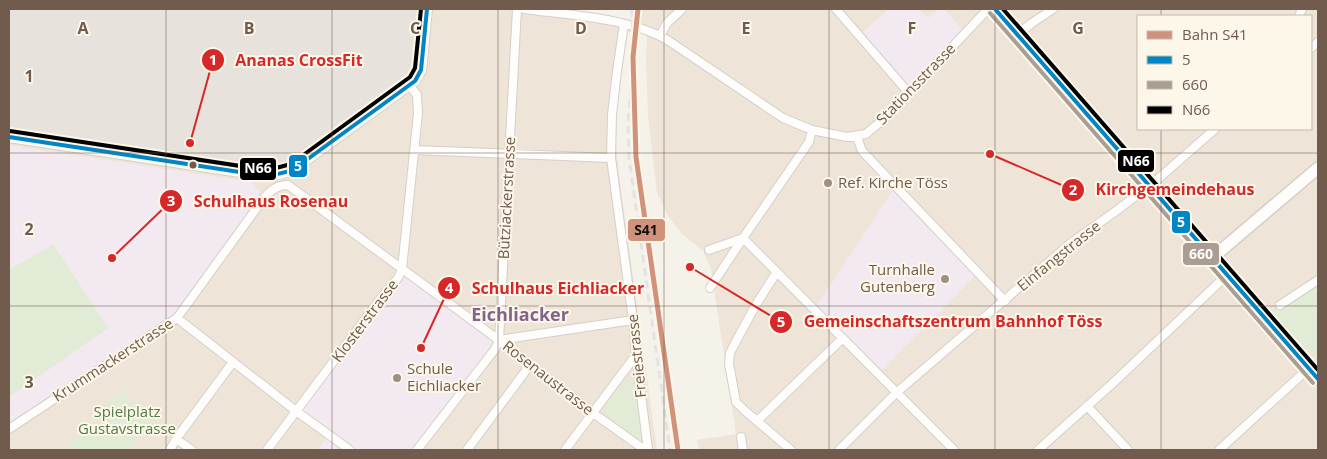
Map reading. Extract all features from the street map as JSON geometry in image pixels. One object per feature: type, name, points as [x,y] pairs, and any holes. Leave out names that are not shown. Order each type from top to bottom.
[{"type":"main road","points":[[995,9],[1318,379]]},
{"type":"main road","points":[[1212,258],[1318,168]]},
{"type":"street","name":"Krummackerstrasse","points":[[9,429],[177,318],[279,180],[410,86],[418,76],[422,62],[427,9]]},
{"type":"street","name":"Bütziackerstrasse","points":[[417,450],[495,349],[499,340],[517,9]]},
{"type":"street","points":[[524,9],[624,24],[650,31],[783,118],[812,130],[836,136],[857,137],[862,151],[1004,301]]},
{"type":"street","points":[[660,36],[672,18],[682,9]]},
{"type":"street","points":[[836,9],[908,92]]},
{"type":"street","name":"Stationsstrasse","points":[[857,137],[866,134],[878,125],[988,9]]},
{"type":"street","points":[[1018,34],[1053,9]]},
{"type":"street","name":"Freiestrasse","points":[[624,24],[612,115],[611,158],[633,320],[647,450]]},
{"type":"street","name":"Klosterstrasse","points":[[268,450],[381,298],[398,278],[402,268],[415,150],[418,99],[416,92],[410,86]]},
{"type":"street","points":[[710,288],[808,142],[812,130]]},
{"type":"street","name":"Einfangstrasse","points":[[839,450],[896,393],[1072,242],[1149,186],[1214,130]]},
{"type":"street","name":"Rosenaustrasse","points":[[9,136],[253,174],[279,180],[294,188],[499,340],[593,413],[647,450]]},
{"type":"street","points":[[415,150],[611,158]]},
{"type":"street","points":[[709,250],[743,238]]},
{"type":"street","points":[[743,238],[948,448]]},
{"type":"street","points":[[776,273],[754,308],[732,348],[729,358],[733,393],[736,402],[791,450]]},
{"type":"street","points":[[1038,450],[1227,275]]},
{"type":"street","points":[[1280,305],[1318,280]]},
{"type":"street","points":[[177,318],[296,412],[350,450]]},
{"type":"street","points":[[499,340],[633,320]]},
{"type":"street","points":[[758,421],[842,339]]},
{"type":"street","points":[[565,450],[636,355]]},
{"type":"street","points":[[170,450],[176,439],[233,362]]},
{"type":"street","points":[[468,450],[530,365]]},
{"type":"street","points":[[1219,450],[1308,368]]},
{"type":"street","points":[[1087,406],[1128,450]]},
{"type":"street","points":[[741,436],[743,450]]},
{"type":"street","points":[[176,439],[192,450]]},
{"type":"shaded area","points":[[9,9],[418,9],[414,60],[407,77],[399,85],[289,163],[273,168],[9,128]]},
{"type":"shaded area","points":[[427,9],[524,9],[624,24],[631,18],[631,33],[626,32],[618,87],[615,134],[657,450],[9,450],[9,137],[259,175],[286,165],[415,82]]},
{"type":"shaded area","points":[[643,9],[1318,9],[1318,450],[699,450],[697,440],[736,434],[711,269],[703,251],[682,234],[668,216],[657,193],[648,117],[647,36],[641,33],[640,23]]},
{"type":"shaded area","points":[[889,9],[919,9],[928,18],[939,9],[944,9],[965,33],[908,92],[858,36]]},
{"type":"shaded area","points":[[9,145],[251,182],[259,191],[257,202],[174,314],[9,424]]},
{"type":"shaded area","points":[[895,187],[978,273],[878,374],[814,310]]},
{"type":"shaded area","name":"Schule Eichliacker","points":[[402,269],[499,340],[417,450],[318,450],[329,435],[296,411]]},
{"type":"green space","points":[[53,244],[108,328],[9,397],[9,270]]},
{"type":"green space","points":[[1318,280],[1318,360],[1297,341],[1271,311]]},
{"type":"green space","points":[[631,378],[635,382],[641,426],[637,440],[603,413],[626,380]]},
{"type":"green space","name":"Spielplatz Gustavstrasse","points":[[124,391],[132,404],[167,430],[165,434],[149,422],[129,450],[78,450],[66,444],[111,413],[105,403]]},
{"type":"railway","points":[[632,9],[633,57],[628,125],[629,158],[670,450]]},
{"type":"rail line","name":"S41","points":[[638,9],[633,57],[636,157],[678,450]]},
{"type":"transit line","name":"N66","points":[[10,131],[260,169],[276,168],[291,164],[410,77],[415,68],[421,9]]},
{"type":"transit line","name":"5","points":[[9,137],[259,175],[273,175],[285,172],[294,169],[415,81],[421,70],[427,9]]},
{"type":"transit line","name":"5","points":[[995,9],[1318,379]]},
{"type":"transit line","name":"N66","points":[[1003,9],[1318,370]]},
{"type":"transit line","name":"660","points":[[990,13],[1313,383]]},
{"type":"place","name":"Ananas CrossFit","points":[[190,143]]},
{"type":"place","name":"Kirchgemeindehaus","points":[[990,154]]},
{"type":"place","name":"Ref. Kirche Töss","points":[[828,183]]},
{"type":"place","name":"Schulhaus Rosenau","points":[[112,258]]},
{"type":"place","name":"Gemeinschaftszentrum Bahnhof Töss","points":[[690,267]]},
{"type":"place","name":"Turnhalle Gutenberg","points":[[945,279]]},
{"type":"place","name":"Schulhaus Eichliacker","points":[[421,348]]},
{"type":"place","name":"Schule Eichliacker","points":[[397,378]]},
{"type":"district","name":"Eichliacker","points":[[520,315]]}]
